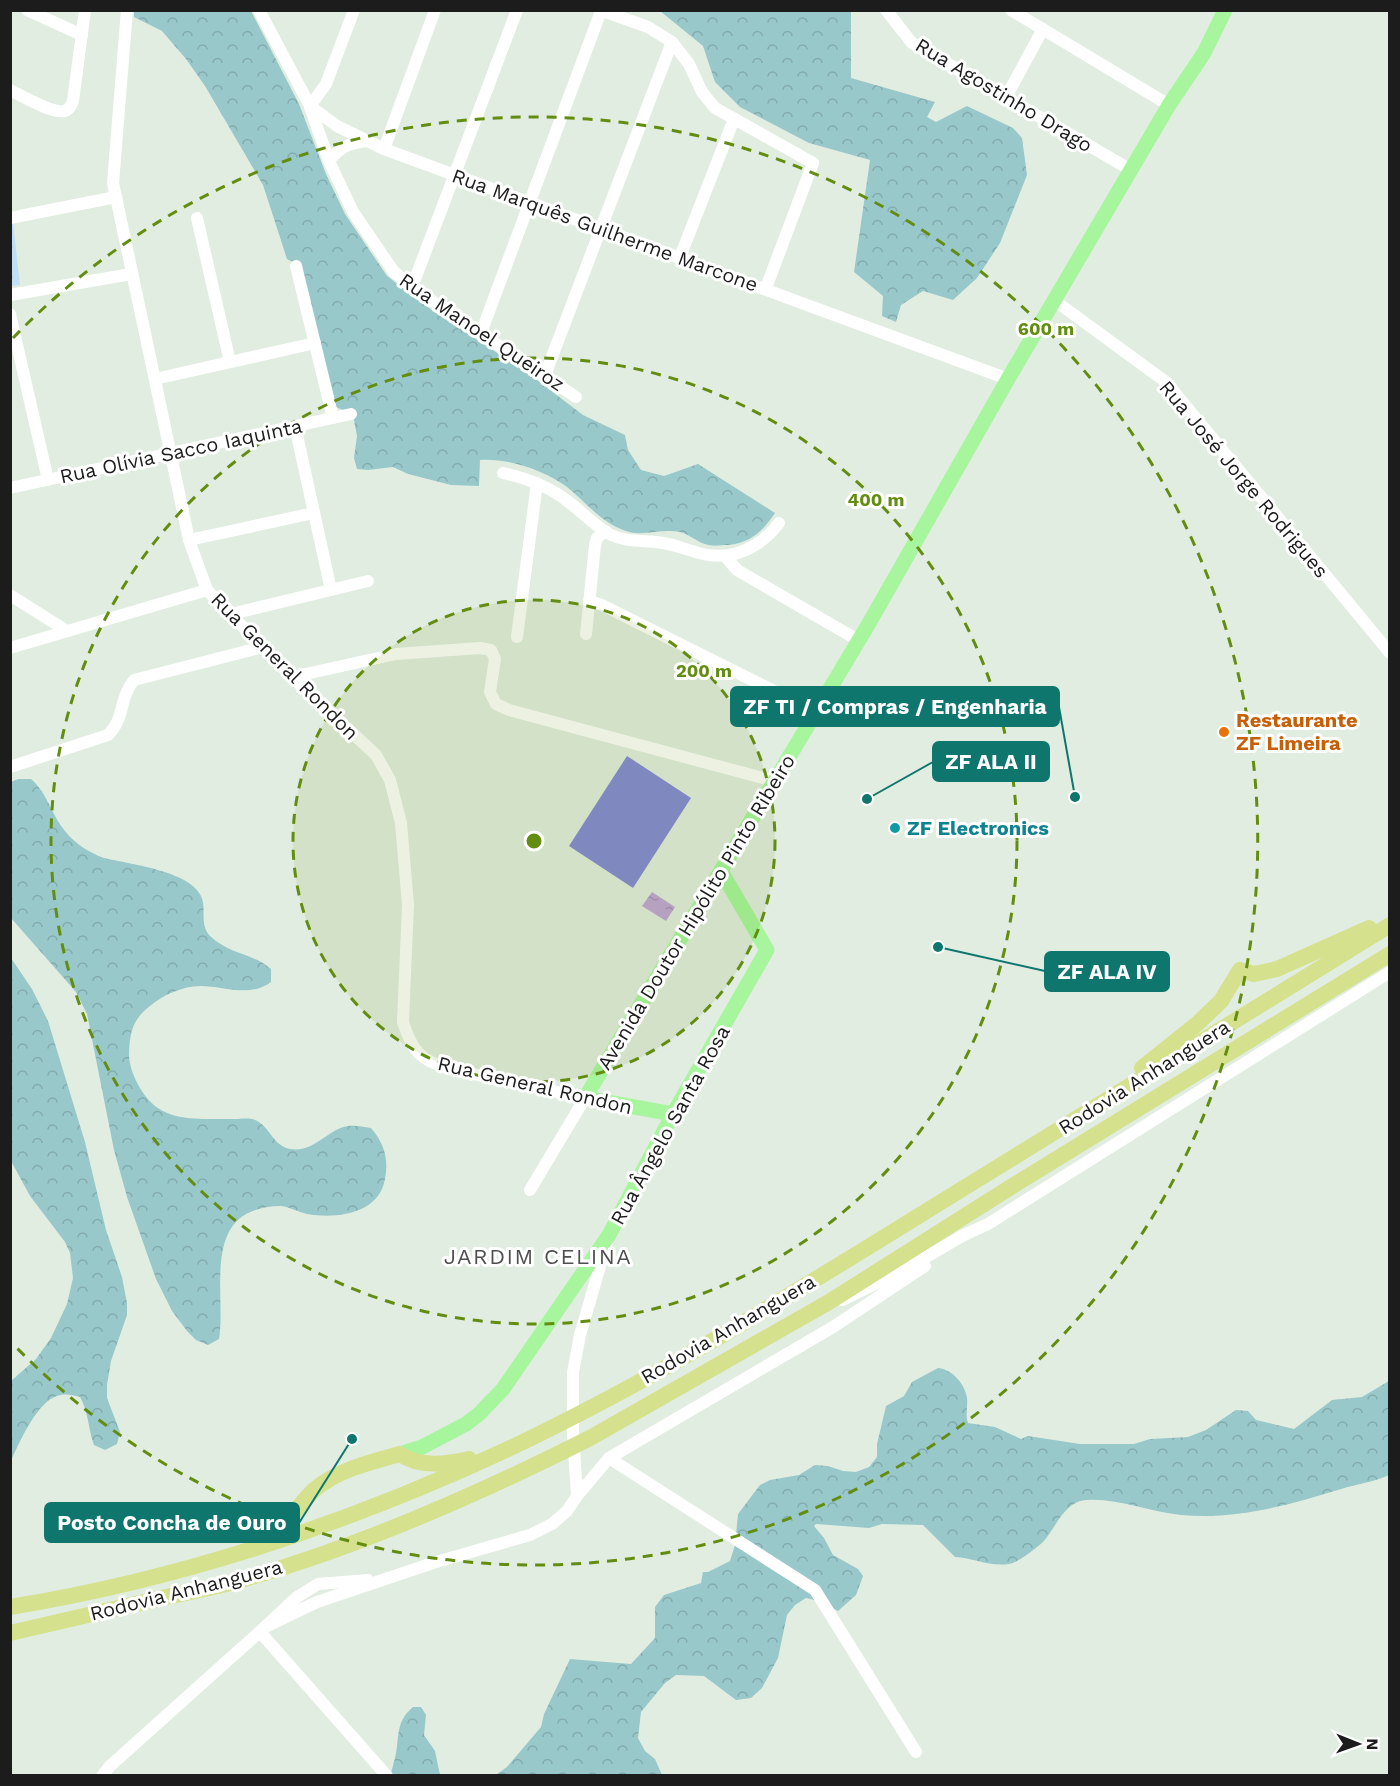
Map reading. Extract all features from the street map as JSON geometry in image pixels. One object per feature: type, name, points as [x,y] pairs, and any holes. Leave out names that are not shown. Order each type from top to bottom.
[{"type":"highway","points":[[1078,1117],[1205,1017],[1221,1001],[1240,970],[1254,974],[1277,969],[1389,919]]},
{"type":"highway","name":"Rodovia Anhanguera","points":[[10,1607],[65,1598],[282,1541],[442,1479],[508,1449],[585,1410],[759,1315],[1389,925]]},
{"type":"highway","name":"Rodovia Anhanguera","points":[[10,1633],[240,1580],[278,1568],[387,1529],[500,1482],[559,1454],[829,1302],[1389,954]]},
{"type":"highway","points":[[220,1559],[268,1537],[282,1526],[314,1490],[330,1479],[369,1462],[400,1454],[415,1462],[454,1462],[508,1449]]},
{"type":"main road","name":"Avenida Doutor Hipólito Pinto Ribeiro","points":[[1189,74],[1218,10]]},
{"type":"main road","name":"Avenida Doutor Hipólito Pinto Ribeiro","points":[[585,1098],[816,712],[1169,105],[1204,53],[1225,10]]},
{"type":"main road","name":"Rua Ângelo Santa Rosa","points":[[400,1454],[422,1447],[466,1424],[488,1405],[510,1380],[609,1235],[673,1114],[767,950],[721,870]]},
{"type":"main road","name":"Rua General Rondon","points":[[585,1098],[673,1114]]},
{"type":"street","points":[[27,10],[82,35]]},
{"type":"street","points":[[10,90],[54,110],[63,112],[70,108],[73,101],[85,10]]},
{"type":"street","name":"Rua General Rondon","points":[[127,10],[113,183],[189,540],[207,590],[292,677],[375,755],[390,780],[401,824],[408,905],[403,1022],[408,1038],[417,1053],[432,1064],[450,1069],[585,1098]]},
{"type":"street","points":[[310,106],[326,84],[354,10]]},
{"type":"street","points":[[384,149],[435,10]]},
{"type":"street","points":[[412,287],[517,10]]},
{"type":"street","name":"Rua Agostinho Drago","points":[[886,10],[912,43],[1131,170]]},
{"type":"street","points":[[1011,10],[1169,105]]},
{"type":"street","points":[[481,333],[601,11],[648,27],[672,42],[689,64],[702,92],[715,108],[813,163],[765,288]]},
{"type":"street","name":"Rua Marquês Guilherme Marcone","points":[[262,12],[310,106],[337,126],[367,141],[1008,379]]},
{"type":"street","points":[[1006,97],[1042,29]]},
{"type":"street","points":[[545,375],[672,42]]},
{"type":"street","name":"Rua Manoel Queiroz","points":[[310,106],[329,161],[353,212],[394,272],[412,287],[576,397]]},
{"type":"street","points":[[680,257],[734,119]]},
{"type":"street","points":[[329,161],[339,149],[351,143],[367,141]]},
{"type":"street","points":[[10,218],[116,197]]},
{"type":"street","points":[[197,218],[230,362]]},
{"type":"street","points":[[296,266],[333,418]]},
{"type":"street","points":[[10,295],[131,274]]},
{"type":"street","name":"Rua José Jorge Rodrigues","points":[[1054,300],[1166,382],[1389,653]]},
{"type":"street","points":[[10,314],[48,480]]},
{"type":"street","points":[[155,379],[315,343]]},
{"type":"street","name":"Rua Olívia Sacco Iaquinta","points":[[10,488],[351,414]]},
{"type":"street","points":[[295,426],[331,590]]},
{"type":"street","points":[[502,473],[537,483],[564,498],[605,531],[624,540],[664,543],[708,555],[725,556],[756,545],[769,536],[779,523]]},
{"type":"street","points":[[517,637],[537,483]]},
{"type":"street","points":[[189,540],[314,513]]},
{"type":"street","points":[[586,634],[595,545],[597,537],[605,531]]},
{"type":"street","points":[[725,556],[737,570],[858,640]]},
{"type":"street","points":[[231,614],[368,581]]},
{"type":"street","points":[[10,648],[207,590]]},
{"type":"street","points":[[10,596],[67,631]]},
{"type":"street","points":[[589,601],[602,605],[816,712]]},
{"type":"street","points":[[10,767],[108,735],[117,726],[127,689],[134,680],[263,647]]},
{"type":"street","points":[[292,677],[396,654],[480,648],[490,650],[495,659],[490,692],[496,704],[509,710],[774,781]]},
{"type":"street","points":[[263,1630],[319,1601],[530,1534],[552,1524],[567,1511],[609,1458],[833,1327],[938,1258],[962,1245],[988,1224],[1389,972]]},
{"type":"street","name":"Avenida Doutor Hipólito Pinto Ribeiro","points":[[530,1190],[585,1098]]},
{"type":"street","points":[[829,1302],[847,1300],[988,1224]]},
{"type":"street","points":[[578,1496],[573,1434],[573,1372],[580,1335],[609,1235]]},
{"type":"street","points":[[609,1458],[815,1590],[916,1752]]},
{"type":"street","points":[[102,1776],[118,1758],[297,1597],[314,1586],[390,1578]]},
{"type":"street","points":[[314,1586],[323,1592],[319,1601]]},
{"type":"street","points":[[263,1630],[387,1776]]},
{"type":"green space","points":[[134,11],[251,11],[299,104],[326,174],[345,214],[387,276],[433,311],[525,371],[583,415],[625,435],[628,450],[641,470],[664,476],[698,464],[775,513],[766,525],[750,539],[736,544],[711,545],[680,532],[632,533],[609,523],[567,487],[548,475],[525,466],[502,461],[480,460],[479,486],[451,485],[408,474],[393,467],[357,469],[354,458],[357,436],[352,410],[345,411],[336,407],[301,266],[287,259],[263,185],[205,86],[186,59],[162,31],[134,17]]},
{"type":"green space","points":[[660,11],[851,11],[851,78],[935,102],[927,117],[936,122],[967,106],[1013,128],[1022,138],[1027,175],[1000,243],[977,278],[953,300],[923,291],[901,305],[896,322],[882,316],[883,296],[854,272],[870,160],[809,143],[740,107],[715,82],[703,46]]},
{"type":"green space","points":[[10,222],[13,222],[20,285],[11,286]]},
{"type":"green space","points":[[18,779],[31,779],[37,785],[65,831],[73,840],[88,850],[104,858],[158,870],[185,880],[195,887],[203,901],[205,927],[210,936],[225,947],[257,960],[271,969],[271,982],[263,987],[246,990],[209,986],[180,989],[155,1002],[139,1016],[130,1039],[130,1063],[140,1088],[149,1100],[169,1114],[181,1117],[258,1121],[279,1144],[290,1149],[307,1148],[334,1131],[348,1126],[371,1128],[384,1152],[385,1179],[381,1191],[366,1207],[355,1212],[331,1216],[307,1214],[288,1207],[269,1207],[252,1211],[238,1220],[229,1231],[221,1260],[219,1339],[208,1345],[196,1340],[187,1331],[172,1311],[156,1279],[127,1197],[114,1150],[87,1014],[76,992],[11,918],[11,782]]},
{"type":"green space","points":[[11,958],[32,989],[48,1021],[85,1142],[106,1230],[122,1277],[127,1315],[111,1361],[107,1385],[107,1398],[120,1432],[117,1444],[105,1450],[94,1445],[80,1397],[63,1395],[57,1396],[42,1406],[24,1434],[11,1461],[11,1381],[36,1359],[51,1338],[67,1304],[73,1278],[70,1253],[65,1242],[30,1196],[11,1161]]},
{"type":"green space","points":[[938,1368],[953,1374],[964,1388],[967,1398],[968,1423],[995,1427],[1021,1439],[1028,1436],[1080,1444],[1134,1444],[1150,1439],[1188,1437],[1206,1430],[1236,1410],[1248,1411],[1256,1420],[1294,1429],[1332,1400],[1362,1397],[1389,1381],[1389,1475],[1282,1506],[1222,1515],[1181,1515],[1110,1501],[1087,1500],[1072,1505],[1061,1516],[1043,1542],[1022,1558],[1009,1564],[955,1557],[923,1525],[882,1524],[869,1528],[816,1524],[814,1526],[833,1555],[858,1569],[863,1576],[856,1595],[838,1611],[819,1601],[806,1598],[795,1605],[787,1615],[778,1658],[762,1688],[751,1698],[736,1700],[704,1676],[676,1675],[665,1683],[641,1712],[638,1738],[645,1751],[655,1759],[662,1775],[494,1776],[507,1767],[541,1727],[544,1714],[570,1659],[631,1664],[655,1638],[655,1607],[664,1595],[701,1583],[703,1572],[708,1572],[730,1561],[735,1545],[738,1514],[760,1485],[770,1480],[799,1475],[815,1465],[856,1472],[869,1467],[877,1457],[877,1444],[886,1406],[904,1396],[912,1382]]},
{"type":"green space","points":[[413,1707],[421,1707],[426,1715],[424,1735],[435,1751],[440,1775],[390,1776],[400,1725]]},
{"type":"shaded area","points":[[627,756],[691,798],[633,888],[569,846]]},
{"type":"water","points":[[652,892],[675,907],[666,921],[642,906]]},
{"type":"place","name":"Restaurante ZF Limeira","points":[[1224,732]]},
{"type":"place","name":"ZF TI / Compras / Engenharia","points":[[1075,797]]},
{"type":"place","name":"ZF ALA II","points":[[867,799]]},
{"type":"place","name":"ZF Electronics","points":[[895,828]]},
{"type":"place","name":"ZF ALA IV","points":[[938,947]]},
{"type":"place","name":"Posto Concha de Ouro","points":[[352,1439]]},
{"type":"district","name":"JARDIM CELINA","points":[[538,1256]]}]
